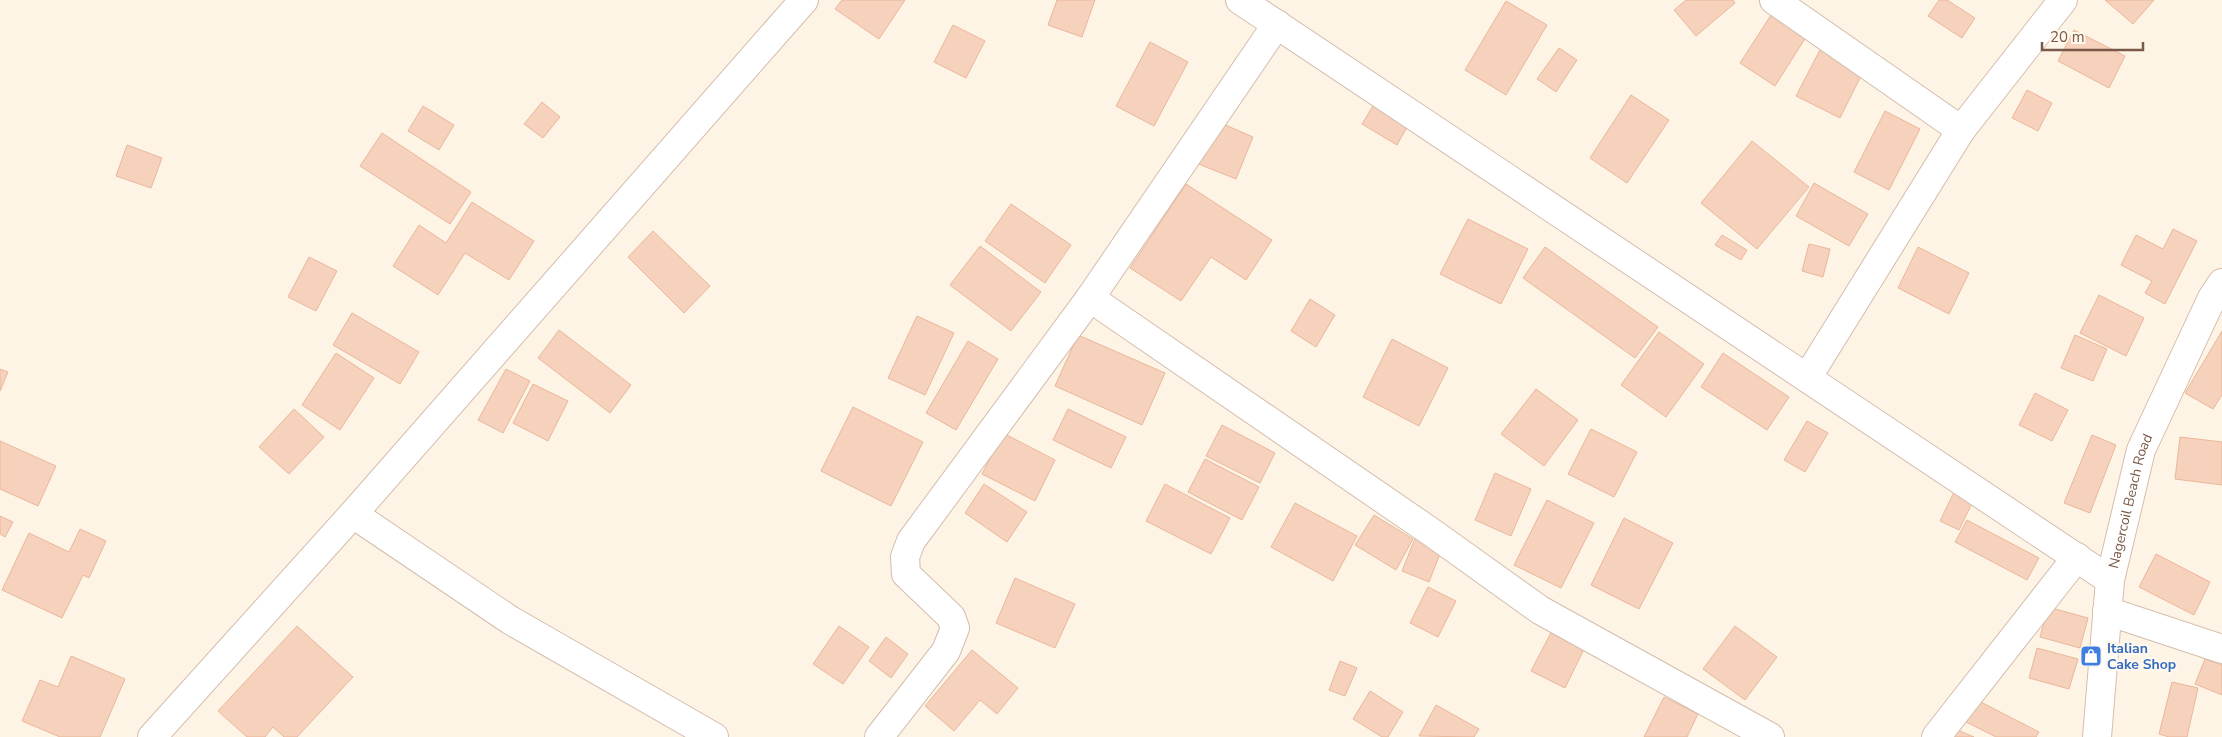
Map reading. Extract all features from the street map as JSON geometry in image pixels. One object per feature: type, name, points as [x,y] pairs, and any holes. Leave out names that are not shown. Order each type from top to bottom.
[{"type":"street","points":[[152,737],[353,514],[804,0]]},
{"type":"street","points":[[1240,0],[2110,580]]},
{"type":"street","points":[[1774,0],[1961,130]]},
{"type":"street","points":[[1807,378],[1961,130],[2064,0]]},
{"type":"street","points":[[879,737],[946,651],[955,628],[951,617],[906,574],[905,557],[911,541],[1090,298],[1277,24]]},
{"type":"street","name":"Nagercoil Beach Road","points":[[2097,737],[2110,580],[2141,450],[2212,298],[2222,283]]},
{"type":"street","points":[[1090,298],[1434,534],[1540,610],[1770,737]]},
{"type":"street","points":[[353,514],[510,620],[714,737]]},
{"type":"street","points":[[1936,737],[2077,558]]},
{"type":"street","points":[[2107,610],[2222,649]]},
{"type":"building","points":[[842,0],[905,0],[879,39],[835,9]]},
{"type":"building","points":[[1057,0],[1095,0],[1082,37],[1048,25]]},
{"type":"building","points":[[1686,0],[1733,0],[1735,3],[1696,36],[1674,10]]},
{"type":"building","points":[[1939,0],[1947,0],[1975,18],[1962,38],[1928,16]]},
{"type":"building","points":[[2105,0],[2154,0],[2133,24]]},
{"type":"building","points":[[1506,1],[1547,25],[1506,95],[1465,70]]},
{"type":"building","points":[[1773,12],[1808,34],[1775,86],[1740,63]]},
{"type":"building","points":[[953,25],[985,41],[966,78],[934,62]]},
{"type":"building","points":[[2074,30],[2125,56],[2109,88],[2058,61]]},
{"type":"building","points":[[1150,42],[1188,62],[1154,126],[1116,106]]},
{"type":"building","points":[[1822,46],[1865,68],[1840,118],[1796,96]]},
{"type":"building","points":[[1559,48],[1577,60],[1556,92],[1537,79]]},
{"type":"building","points":[[2027,90],[2052,103],[2038,131],[2012,118]]},
{"type":"building","points":[[1382,91],[1416,111],[1397,145],[1362,124]]},
{"type":"building","points":[[1631,95],[1669,120],[1627,183],[1590,158]]},
{"type":"building","points":[[542,102],[560,117],[543,138],[524,124]]},
{"type":"building","points":[[423,106],[454,125],[439,150],[408,131]]},
{"type":"building","points":[[1885,111],[1920,129],[1889,190],[1854,172]]},
{"type":"building","points":[[1214,120],[1253,137],[1236,179],[1196,163]]},
{"type":"building","points":[[382,133],[471,192],[450,224],[360,166]]},
{"type":"building","points":[[1752,141],[1809,187],[1757,249],[1701,203]]},
{"type":"building","points":[[127,145],[162,158],[151,188],[116,176]]},
{"type":"building","points":[[1814,183],[1868,214],[1849,246],[1796,216]]},
{"type":"building","points":[[1186,184],[1272,240],[1246,280],[1211,257],[1181,301],[1130,268]]},
{"type":"building","points":[[472,202],[534,241],[509,280],[465,253],[438,295],[393,266],[419,225],[446,243]]},
{"type":"building","points":[[1011,204],[1071,245],[1045,283],[985,241]]},
{"type":"building","points":[[1468,219],[1528,249],[1501,304],[1440,274]]},
{"type":"building","points":[[2173,229],[2197,241],[2165,304],[2145,293],[2152,281],[2121,265],[2136,235],[2163,249]]},
{"type":"building","points":[[653,231],[710,286],[684,313],[628,257]]},
{"type":"building","points":[[1722,235],[1747,250],[1741,260],[1715,245]]},
{"type":"building","points":[[1809,244],[1830,249],[1823,277],[1802,271]]},
{"type":"building","points":[[980,246],[1041,292],[1011,331],[950,285]]},
{"type":"building","points":[[1545,247],[1658,327],[1635,358],[1523,278]]},
{"type":"building","points":[[1918,247],[1969,273],[1949,314],[1898,288]]},
{"type":"building","points":[[309,257],[337,271],[316,311],[288,297]]},
{"type":"building","points":[[2099,295],[2144,318],[2126,356],[2080,333]]},
{"type":"building","points":[[1310,299],[1335,315],[1316,347],[1291,331]]},
{"type":"building","points":[[352,313],[419,352],[400,384],[333,345]]},
{"type":"building","points":[[917,316],[954,333],[925,395],[888,378]]},
{"type":"building","points":[[559,330],[631,385],[610,413],[538,358]]},
{"type":"building","points":[[2222,331],[2222,395],[2213,409],[2185,393]]},
{"type":"building","points":[[1659,332],[1704,364],[1666,417],[1621,385]]},
{"type":"building","points":[[1078,335],[1165,373],[1142,425],[1055,386]]},
{"type":"building","points":[[2075,335],[2107,349],[2093,381],[2061,368]]},
{"type":"building","points":[[1392,339],[1448,368],[1419,426],[1363,397]]},
{"type":"building","points":[[968,341],[998,359],[956,430],[926,413]]},
{"type":"building","points":[[336,353],[374,378],[340,430],[302,405]]},
{"type":"building","points":[[1723,353],[1789,397],[1767,430],[1701,387]]},
{"type":"building","points":[[0,369],[8,372],[0,391]]},
{"type":"building","points":[[506,369],[530,381],[503,433],[478,420]]},
{"type":"building","points":[[533,384],[568,401],[548,441],[513,423]]},
{"type":"building","points":[[1536,389],[1578,420],[1544,466],[1501,434]]},
{"type":"building","points":[[2035,393],[2068,410],[2052,441],[2019,425]]},
{"type":"building","points":[[853,407],[923,442],[891,506],[821,471]]},
{"type":"building","points":[[294,409],[324,437],[289,474],[259,447]]},
{"type":"building","points":[[1068,409],[1126,437],[1111,468],[1053,440]]},
{"type":"building","points":[[1807,421],[1828,433],[1805,472],[1784,460]]},
{"type":"building","points":[[1222,425],[1275,453],[1260,483],[1206,456]]},
{"type":"building","points":[[1591,429],[1637,452],[1614,497],[1568,474]]},
{"type":"building","points":[[1003,433],[1055,460],[1035,501],[982,474]]},
{"type":"building","points":[[2092,435],[2116,445],[2090,513],[2064,503]]},
{"type":"building","points":[[2180,437],[2222,442],[2222,485],[2175,479]]},
{"type":"building","points":[[0,441],[56,466],[38,506],[0,489]]},
{"type":"building","points":[[1205,459],[1259,487],[1242,520],[1188,492]]},
{"type":"building","points":[[1495,473],[1531,489],[1511,536],[1475,520]]},
{"type":"building","points":[[984,484],[1027,512],[1007,542],[965,513]]},
{"type":"building","points":[[1165,484],[1230,518],[1211,554],[1146,521]]},
{"type":"building","points":[[1957,486],[1976,495],[1959,530],[1940,521]]},
{"type":"building","points":[[1547,500],[1594,523],[1561,588],[1514,565]]},
{"type":"building","points":[[1295,503],[1357,536],[1333,581],[1271,547]]},
{"type":"building","points":[[1374,515],[1413,539],[1396,570],[1355,545]]},
{"type":"building","points":[[0,516],[13,522],[5,537],[0,534]]},
{"type":"building","points":[[1624,518],[1673,543],[1639,609],[1591,585]]},
{"type":"building","points":[[1967,520],[2039,558],[2027,580],[1955,542]]},
{"type":"building","points":[[80,529],[106,541],[89,578],[83,575],[62,618],[2,590],[29,533],[69,552]]},
{"type":"building","points":[[1416,536],[1443,546],[1429,582],[1402,571]]},
{"type":"building","points":[[2156,554],[2210,582],[2194,615],[2139,587]]},
{"type":"building","points":[[1015,578],[1075,604],[1055,648],[996,623]]},
{"type":"building","points":[[1428,587],[1456,601],[1438,637],[1410,623]]},
{"type":"building","points":[[2048,607],[2088,618],[2080,648],[2040,637]]},
{"type":"building","points":[[1555,625],[1588,641],[1565,688],[1531,671]]},
{"type":"building","points":[[297,626],[353,677],[297,737],[284,737],[273,727],[265,737],[247,737],[218,711]]},
{"type":"building","points":[[839,626],[869,647],[843,684],[813,664]]},
{"type":"building","points":[[1735,626],[1777,657],[1745,700],[1703,669]]},
{"type":"building","points":[[886,637],[908,654],[891,678],[869,661]]},
{"type":"building","points":[[2037,648],[2078,659],[2069,689],[2029,678]]},
{"type":"building","points":[[972,650],[1018,688],[997,714],[980,700],[954,731],[925,706]]},
{"type":"building","points":[[71,656],[125,679],[100,737],[60,737],[22,721],[40,680],[58,687]]},
{"type":"building","points":[[2205,659],[2222,665],[2222,695],[2195,684]]},
{"type":"building","points":[[1340,661],[1357,668],[1345,696],[1329,690]]},
{"type":"building","points":[[2172,682],[2198,688],[2187,737],[2169,737],[2159,734]]},
{"type":"building","points":[[1370,691],[1403,712],[1388,737],[1382,737],[1353,719]]},
{"type":"building","points":[[1664,697],[1698,714],[1687,737],[1644,737]]},
{"type":"building","points":[[1975,699],[2039,732],[2036,737],[1996,737],[1964,721]]},
{"type":"building","points":[[1436,705],[1479,729],[1474,737],[1419,736]]},
{"type":"building","points":[[1946,725],[1974,737],[1941,737]]},
{"type":"place","name":"Italian Cake Shop","points":[[2091,656]]}]
